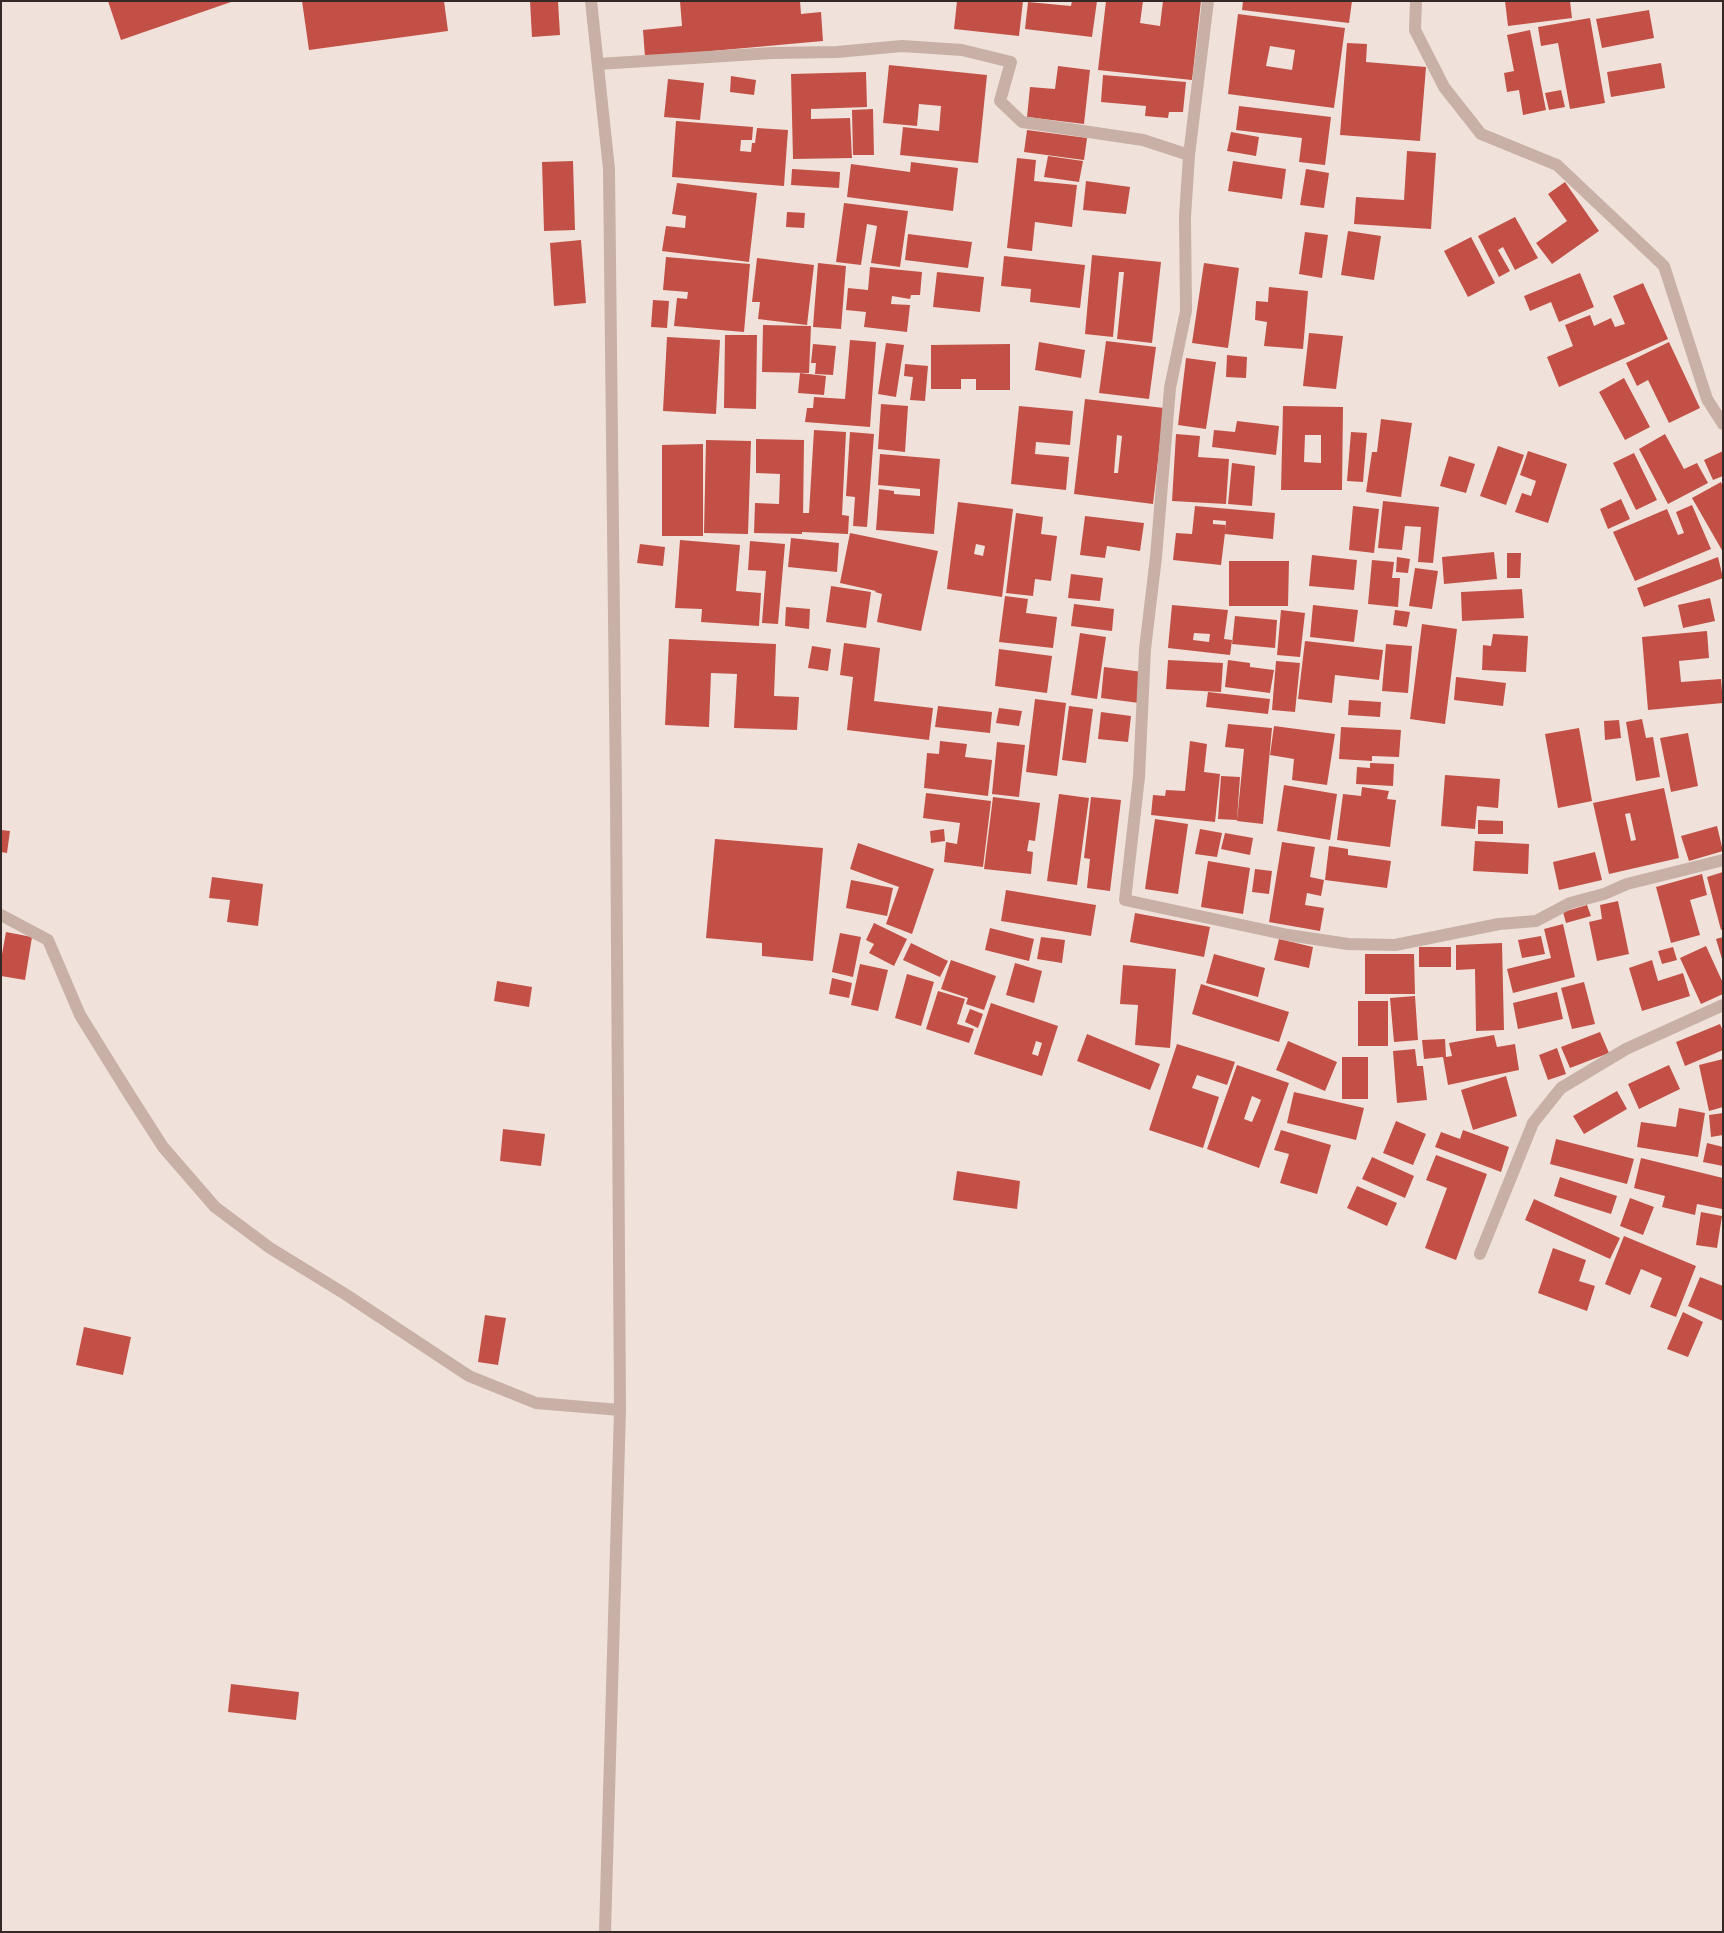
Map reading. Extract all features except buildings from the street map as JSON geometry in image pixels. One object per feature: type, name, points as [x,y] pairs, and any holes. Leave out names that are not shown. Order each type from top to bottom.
[{"type":"street","points":[[591,1],[609,169],[620,1410],[605,1932]]},
{"type":"street","points":[[1208,1],[1189,155],[1184,217],[1186,312],[1170,388],[1156,557],[1145,649],[1139,777],[1125,900],[1288,935],[1348,944],[1396,944],[1499,924],[1536,921],[1570,902],[1604,894],[1627,884],[1723,860]]},
{"type":"street","points":[[1416,1],[1415,30],[1444,87],[1481,134],[1557,165],[1664,266],[1707,399],[1723,424]]},
{"type":"street","points":[[598,64],[772,53],[837,52],[902,46],[962,50],[1011,62],[1000,102],[1022,122],[1143,140],[1189,155]]},
{"type":"street","points":[[1,915],[48,940],[80,1015],[129,1094],[163,1146],[215,1207],[270,1248],[345,1294],[470,1376],[536,1403],[620,1410]]},
{"type":"street","points":[[1480,1254],[1533,1123],[1561,1088],[1626,1049],[1723,1005]]}]
